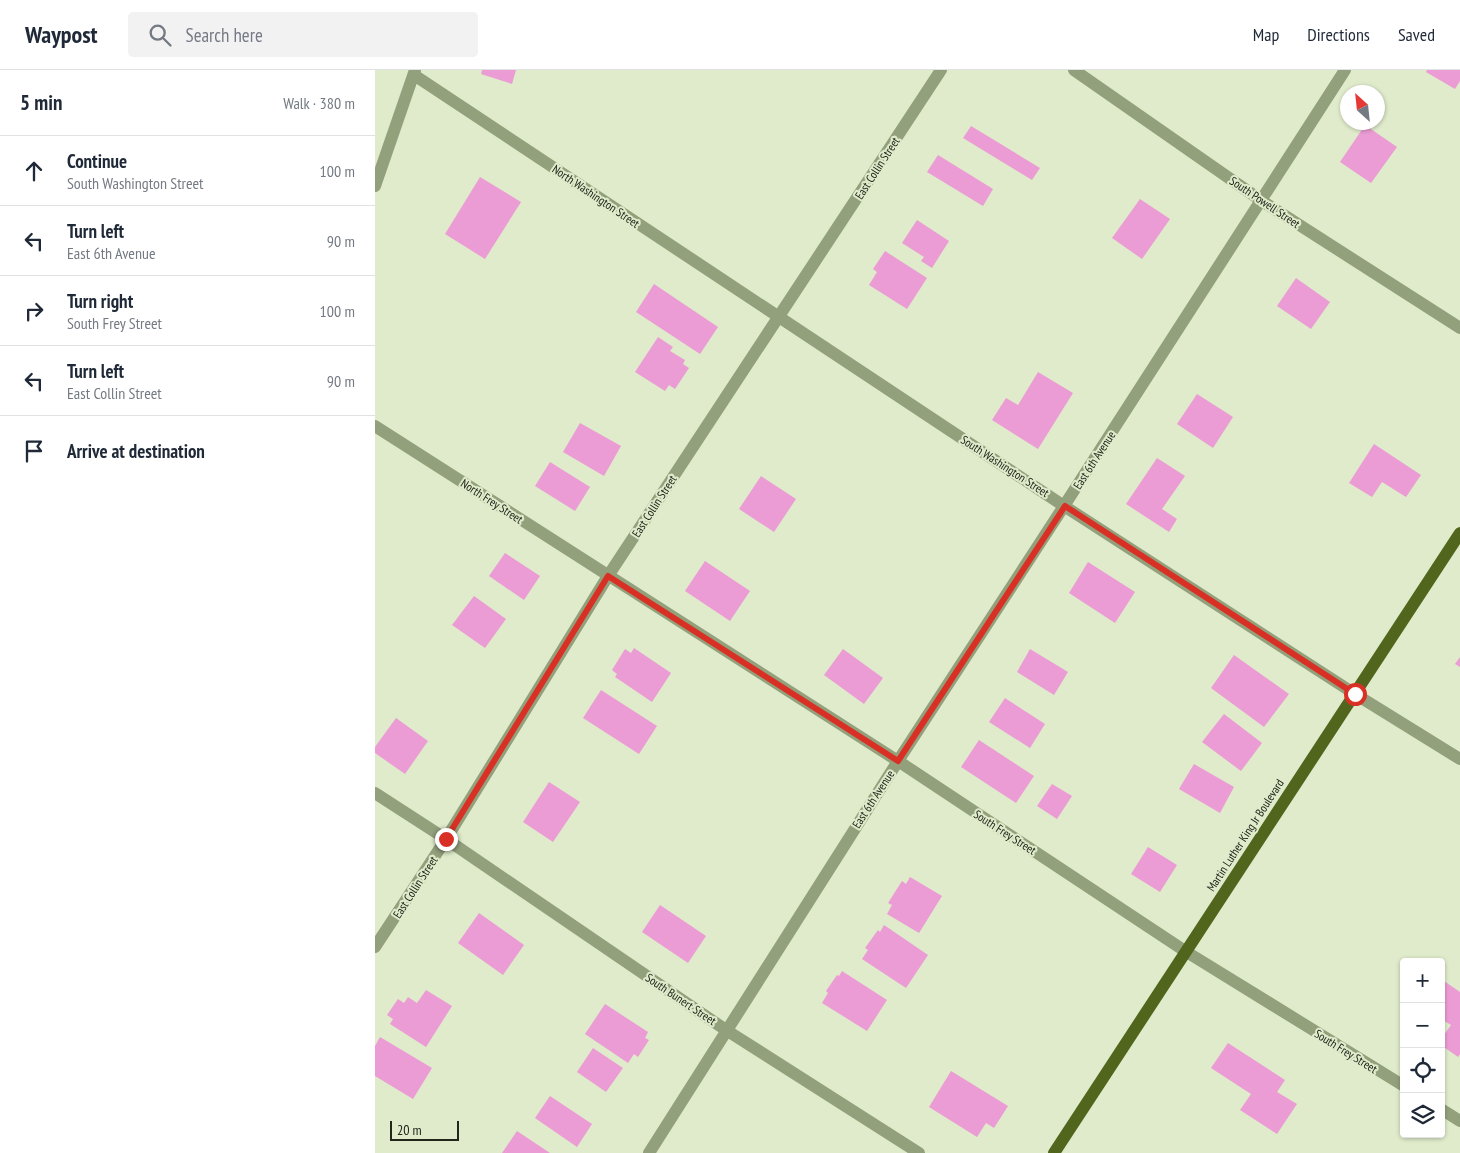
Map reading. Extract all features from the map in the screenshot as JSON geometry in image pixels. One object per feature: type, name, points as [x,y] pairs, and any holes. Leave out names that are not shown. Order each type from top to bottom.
[{"type":"main road","name":"Martin Luther King Jr Boulevard","points":[[1053,1153],[1460,533]]},
{"type":"street","name":"East Collin Street","points":[[375,947],[446,839],[608,576],[941,70]]},
{"type":"street","name":"South Powell Street","points":[[1074,70],[1262,201],[1460,328]]},
{"type":"street","name":"East 6th Avenue","points":[[649,1153],[898,761],[1065,506],[1345,70]]},
{"type":"street","name":"North Washington Street","points":[[414,72],[779,317]]},
{"type":"street","points":[[375,186],[414,72]]},
{"type":"street","name":"South Washington Street","points":[[779,317],[1065,506],[1355,694],[1460,758]]},
{"type":"street","name":"North Frey Street","points":[[375,426],[608,576]]},
{"type":"street","name":"South Frey Street","points":[[608,576],[898,761],[1185,951],[1400,1084]]},
{"type":"street","name":"South Bunert Street","points":[[375,793],[446,839],[726,1030],[919,1153]]},
{"type":"street","points":[[1445,1112],[1460,1121]]},
{"type":"building","points":[[482,70],[516,70],[512,84],[481,74]]},
{"type":"building","points":[[1427,70],[1460,70],[1460,81],[1455,89],[1426,72]]},
{"type":"building","points":[[971,126],[1040,168],[1032,180],[963,138]]},
{"type":"building","points":[[1362,130],[1372,130],[1397,147],[1371,183],[1340,162]]},
{"type":"building","points":[[938,155],[993,189],[983,206],[927,172]]},
{"type":"building","points":[[480,177],[521,202],[485,259],[445,234]]},
{"type":"building","points":[[1140,199],[1170,219],[1142,259],[1112,238]]},
{"type":"building","points":[[917,220],[949,241],[932,268],[921,261],[924,257],[902,243]]},
{"type":"building","points":[[885,251],[927,278],[907,309],[869,285],[877,272],[873,269]]},
{"type":"building","points":[[1296,278],[1330,302],[1311,329],[1277,306]]},
{"type":"building","points":[[654,284],[718,327],[700,354],[636,312]]},
{"type":"building","points":[[658,337],[673,347],[670,351],[685,360],[683,364],[689,368],[675,389],[669,385],[665,391],[635,372]]},
{"type":"building","points":[[1038,372],[1073,393],[1038,449],[992,420],[1006,398],[1018,405]]},
{"type":"building","points":[[1197,394],[1233,417],[1213,448],[1177,424]]},
{"type":"building","points":[[580,423],[621,446],[604,476],[563,452]]},
{"type":"building","points":[[1374,444],[1421,475],[1406,497],[1382,482],[1372,497],[1349,483]]},
{"type":"building","points":[[1157,458],[1185,476],[1162,509],[1177,519],[1169,532],[1126,504]]},
{"type":"building","points":[[550,462],[590,487],[575,511],[535,486]]},
{"type":"building","points":[[761,476],[796,499],[774,532],[739,509]]},
{"type":"building","points":[[505,553],[540,576],[524,600],[489,576]]},
{"type":"building","points":[[705,561],[750,591],[730,621],[685,591]]},
{"type":"building","points":[[1088,562],[1135,592],[1115,623],[1069,593]]},
{"type":"building","points":[[474,596],[506,619],[485,648],[452,625]]},
{"type":"building","points":[[634,648],[671,673],[652,702],[615,677],[617,674],[612,670],[625,649],[631,653]]},
{"type":"building","points":[[843,649],[883,678],[864,704],[824,675]]},
{"type":"building","points":[[1030,649],[1068,672],[1054,695],[1017,672]]},
{"type":"building","points":[[1234,655],[1289,694],[1264,727],[1211,688]]},
{"type":"building","points":[[1460,657],[1460,667],[1455,664]]},
{"type":"building","points":[[601,690],[657,726],[639,754],[583,718]]},
{"type":"building","points":[[1005,698],[1045,724],[1030,748],[989,722]]},
{"type":"building","points":[[1224,714],[1262,743],[1241,771],[1202,742]]},
{"type":"building","points":[[396,718],[428,741],[405,774],[375,753],[375,747]]},
{"type":"building","points":[[979,740],[1034,776],[1016,803],[961,767]]},
{"type":"building","points":[[1194,764],[1234,787],[1220,813],[1179,789]]},
{"type":"building","points":[[549,782],[580,802],[553,842],[523,822]]},
{"type":"building","points":[[1052,784],[1072,796],[1057,819],[1037,806]]},
{"type":"building","points":[[1148,847],[1177,865],[1160,892],[1131,874]]},
{"type":"building","points":[[910,877],[942,896],[919,933],[887,914],[892,905],[888,903],[902,881],[906,884]]},
{"type":"building","points":[[660,905],[706,936],[688,963],[642,932]]},
{"type":"building","points":[[479,913],[524,945],[503,975],[458,943]]},
{"type":"building","points":[[884,925],[928,955],[906,988],[862,959],[868,950],[865,948]]},
{"type":"building","points":[[842,971],[887,1000],[867,1031],[822,1003],[828,993],[826,991]]},
{"type":"building","points":[[1445,982],[1460,992],[1460,1054],[1458,1057],[1445,1048],[1445,1033],[1451,1025],[1445,1021]]},
{"type":"building","points":[[426,990],[452,1006],[426,1047],[390,1024],[393,1019],[387,1015],[398,999],[404,1003],[408,997],[417,1003]]},
{"type":"building","points":[[605,1004],[648,1032],[645,1038],[649,1040],[638,1057],[634,1054],[628,1063],[585,1034]]},
{"type":"building","points":[[380,1037],[432,1068],[413,1099],[375,1076],[375,1046]]},
{"type":"building","points":[[1228,1043],[1285,1080],[1277,1092],[1297,1104],[1277,1134],[1240,1110],[1251,1094],[1211,1068]]},
{"type":"building","points":[[593,1048],[623,1068],[606,1092],[577,1072]]},
{"type":"building","points":[[951,1071],[1008,1106],[994,1128],[986,1123],[977,1137],[929,1107]]},
{"type":"building","points":[[550,1096],[592,1124],[577,1147],[535,1118]]},
{"type":"building","points":[[517,1131],[550,1153],[502,1153]]},
{"type":"route","points":[[446,839],[608,576],[898,761],[1065,506],[1355,694]]}]
